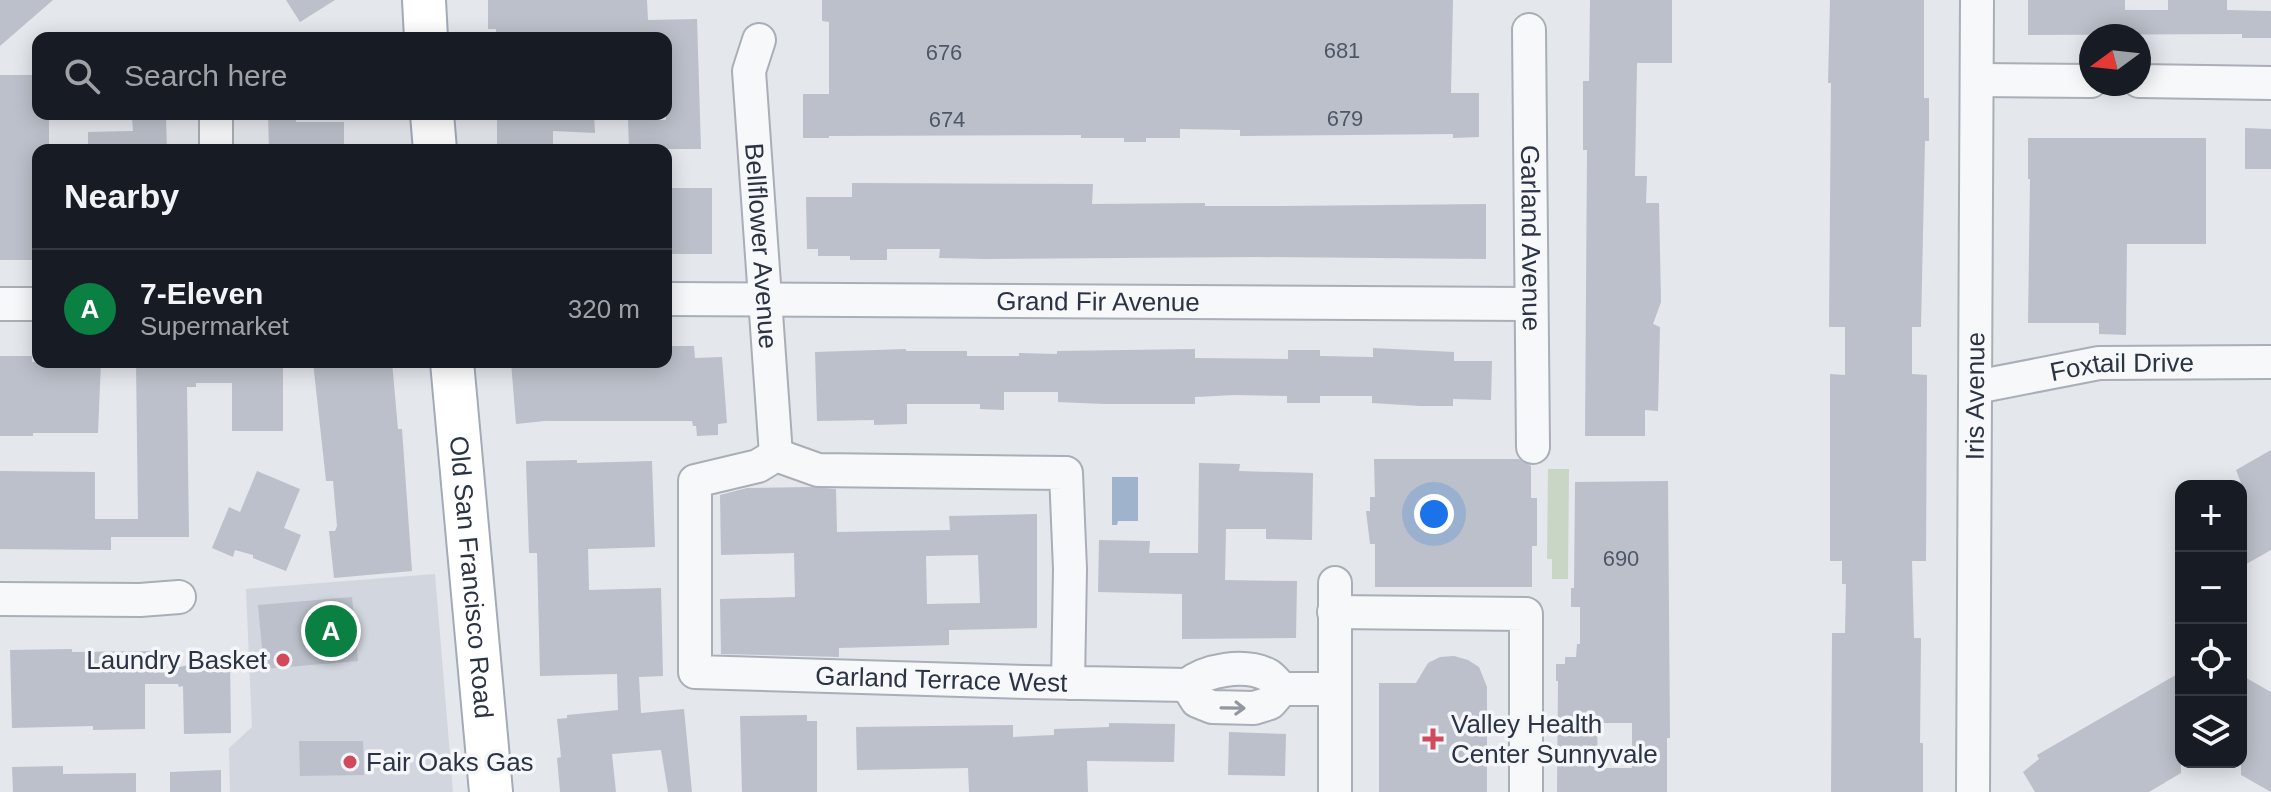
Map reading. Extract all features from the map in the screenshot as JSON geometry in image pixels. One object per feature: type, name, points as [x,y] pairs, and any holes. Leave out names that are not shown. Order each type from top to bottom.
[{"type":"main road","points":[[424,0],[426,32]]},
{"type":"main road","points":[[432,120],[434,144]]},
{"type":"main road","name":"Old San Francisco Road","points":[[453,368],[491,792]]},
{"type":"street","name":"Iris Avenue","points":[[1973,792],[1977,0]]},
{"type":"street","name":"Garland Avenue","points":[[1529,30],[1533,447]]},
{"type":"street","name":"Bellflower Avenue","points":[[759,40],[749,71],[776,455]]},
{"type":"street","points":[[1977,80],[2079,81]]},
{"type":"street","points":[[2151,81],[2271,83]]},
{"type":"street","points":[[216,120],[216,144]]},
{"type":"street","name":"Grand Fir Avenue","points":[[672,299],[1531,304]]},
{"type":"street","points":[[0,304],[32,304]]},
{"type":"street","name":"Foxtail Drive","points":[[1976,387],[2099,363],[2271,362]]},
{"type":"street","points":[[776,455],[818,470],[1066,473],[1070,569],[1068,683]]},
{"type":"street","name":"Garland Terrace West","points":[[776,455],[758,466],[695,481],[695,672],[1187,685],[1198,676],[1210,672],[1239,671],[1270,676],[1282,689],[1335,689]]},
{"type":"street","points":[[0,599],[140,600],[179,597]]},
{"type":"street","points":[[1335,792],[1334,598],[1526,614],[1526,792]]},
{"type":"shaded area","points":[[435,574],[453,792],[230,792],[229,748],[252,727],[246,589]]},
{"type":"green space","points":[[1548,469],[1569,469],[1568,579],[1552,579],[1552,559],[1547,559]]},
{"type":"water","points":[[1112,477],[1138,477],[1138,521],[1118,521],[1117,525],[1112,525]]},
{"type":"building","points":[[0,0],[53,0],[0,46]]},
{"type":"building","points":[[286,0],[335,0],[300,22]]},
{"type":"building","points":[[488,0],[647,0],[648,20],[697,19],[701,149],[672,149],[672,144],[629,144],[628,120],[672,120],[672,32],[496,32],[496,29],[488,29]]},
{"type":"building","points":[[822,0],[1453,0],[1451,93],[1479,93],[1479,137],[1453,138],[1453,134],[1240,136],[1240,130],[1180,129],[1180,138],[1146,138],[1146,142],[1124,142],[1124,138],[1081,138],[1081,135],[803,138],[803,94],[829,94],[829,22],[822,21]]},
{"type":"building","points":[[1590,0],[1672,0],[1672,63],[1637,63],[1635,176],[1647,176],[1646,203],[1659,203],[1661,302],[1653,324],[1660,327],[1658,411],[1645,410],[1645,436],[1585,436],[1587,150],[1583,150],[1583,81],[1589,81]]},
{"type":"building","points":[[1830,0],[1924,0],[1924,98],[1929,98],[1929,141],[1925,141],[1921,327],[1912,327],[1912,374],[1927,375],[1926,561],[1912,561],[1914,638],[1921,638],[1923,792],[1831,792],[1832,633],[1845,633],[1846,584],[1842,584],[1842,561],[1830,561],[1830,374],[1845,375],[1845,327],[1829,327]]},
{"type":"building","points":[[2028,0],[2125,0],[2125,10],[2168,10],[2168,0],[2227,0],[2227,10],[2271,11],[2271,38],[2242,38],[2242,34],[2151,34],[2151,24],[2079,24],[2079,35],[2028,35]]},
{"type":"building","points":[[0,75],[32,75],[32,120],[49,120],[49,144],[32,144],[32,260],[0,260]]},
{"type":"building","points":[[132,120],[166,120],[167,144],[88,144],[88,132],[133,131]]},
{"type":"building","points":[[268,120],[344,122],[344,144],[269,144]]},
{"type":"building","points":[[497,120],[594,120],[595,133],[553,131],[553,144],[497,144]]},
{"type":"building","points":[[2245,128],[2271,129],[2271,169],[2245,169]]},
{"type":"building","points":[[2028,138],[2206,138],[2206,244],[2127,244],[2126,335],[2099,334],[2099,323],[2028,323]]},
{"type":"building","points":[[852,183],[1093,184],[1092,204],[1486,204],[1486,259],[987,259],[939,258],[940,249],[887,249],[887,260],[818,256],[818,249],[807,249],[806,197],[852,197]]},
{"type":"building","points":[[672,188],[712,188],[712,254],[672,254]]},
{"type":"building","points":[[672,346],[694,346],[695,358],[722,357],[727,423],[718,424],[718,435],[697,436],[692,421],[545,421],[516,424],[511,368],[672,368]]},
{"type":"building","points":[[1373,348],[1454,352],[1454,361],[1492,361],[1491,400],[1453,399],[1453,406],[1420,406],[1372,403],[1372,396],[1320,396],[1320,403],[1287,403],[1287,396],[1234,395],[1195,397],[1195,404],[1103,404],[1058,402],[1058,392],[1004,392],[1004,410],[980,409],[980,404],[907,404],[907,424],[874,425],[874,420],[817,421],[815,352],[906,349],[967,351],[967,356],[1019,356],[1019,353],[1057,354],[1057,351],[1195,349],[1195,358],[1288,359],[1288,350],[1320,350],[1320,356],[1373,357]]},
{"type":"building","points":[[0,356],[32,356],[32,368],[101,368],[98,433],[0,436]]},
{"type":"building","points":[[136,368],[283,368],[283,431],[232,431],[232,383],[196,383],[196,387],[187,387],[189,537],[111,537],[111,550],[0,549],[0,471],[95,472],[95,519],[138,519]]},
{"type":"building","points":[[314,368],[393,368],[398,429],[402,429],[412,571],[334,578],[329,531],[335,531],[337,526],[333,481],[326,481]]},
{"type":"building","points":[[2271,450],[2271,550],[2247,564],[2247,480],[2240,480],[2236,470]]},
{"type":"building","points":[[1374,459],[1519,459],[1531,466],[1531,498],[1537,498],[1537,546],[1532,546],[1532,587],[1375,587],[1375,544],[1370,544],[1366,511],[1370,511],[1370,497],[1375,497]]},
{"type":"building","points":[[577,460],[577,463],[652,461],[655,547],[588,549],[589,590],[661,588],[663,676],[639,677],[641,713],[684,709],[692,792],[668,792],[661,750],[612,754],[616,792],[560,792],[557,758],[561,757],[557,719],[567,718],[567,715],[618,710],[617,674],[540,676],[537,553],[529,553],[526,461]]},
{"type":"building","points":[[1199,463],[1240,464],[1239,471],[1313,473],[1312,540],[1266,539],[1266,529],[1226,529],[1225,580],[1297,581],[1296,638],[1182,639],[1182,594],[1098,592],[1099,540],[1150,541],[1149,553],[1198,553]]},
{"type":"building","points":[[257,471],[300,489],[284,528],[301,535],[286,571],[253,558],[253,555],[235,550],[233,557],[212,548],[229,507],[240,512]]},
{"type":"building","points":[[1668,481],[1670,738],[1667,738],[1667,792],[1557,792],[1556,664],[1565,664],[1565,657],[1576,657],[1577,644],[1580,644],[1580,607],[1571,607],[1575,482]],"holes":[[[1597,723],[1632,723],[1632,768],[1598,768]]]},
{"type":"building","points":[[747,488],[836,489],[837,532],[950,530],[949,516],[1037,514],[1037,628],[949,630],[949,645],[839,648],[839,657],[721,654],[720,599],[795,597],[794,553],[721,555],[720,495]],"holes":[[[978,555],[980,603],[927,604],[926,556]]]},
{"type":"building","points":[[352,597],[358,661],[264,669],[258,605]]},
{"type":"building","points":[[72,649],[72,652],[154,651],[154,673],[205,661],[230,659],[231,733],[184,734],[183,686],[179,687],[178,684],[145,684],[145,729],[93,730],[93,726],[12,728],[10,650]]},
{"type":"building","name":"Valley Health Center Sunnyvale","points":[[1454,656],[1479,667],[1487,687],[1487,792],[1379,792],[1379,683],[1416,683],[1428,663],[1440,657]]},
{"type":"building","points":[[2175,675],[2175,768],[2181,768],[2181,773],[2149,792],[2035,792],[2023,772],[2039,759],[2037,755]]},
{"type":"building","points":[[2247,678],[2271,692],[2271,792],[2241,775],[2241,768],[2247,768]]},
{"type":"building","points":[[807,715],[807,721],[817,721],[817,792],[742,792],[740,716]]},
{"type":"building","points":[[1109,723],[1175,724],[1174,762],[1087,761],[1088,792],[969,792],[968,768],[857,770],[856,727],[1013,725],[1013,737],[1054,735],[1054,729],[1109,727]]},
{"type":"building","points":[[1229,732],[1286,734],[1285,776],[1228,775]]},
{"type":"building","points":[[299,741],[363,741],[364,775],[300,776]]},
{"type":"building","points":[[63,766],[63,774],[136,773],[136,792],[13,792],[12,767]]},
{"type":"building","points":[[221,770],[221,792],[170,792],[170,772]]},
{"type":"place","name":"7-Eleven","points":[[331,631]]},
{"type":"place","name":"Laundry Basket","points":[[283,660]]},
{"type":"place","name":"Valley Health Center Sunnyvale","points":[[1433,739]]},
{"type":"place","name":"Fair Oaks Gas","points":[[350,762]]}]
